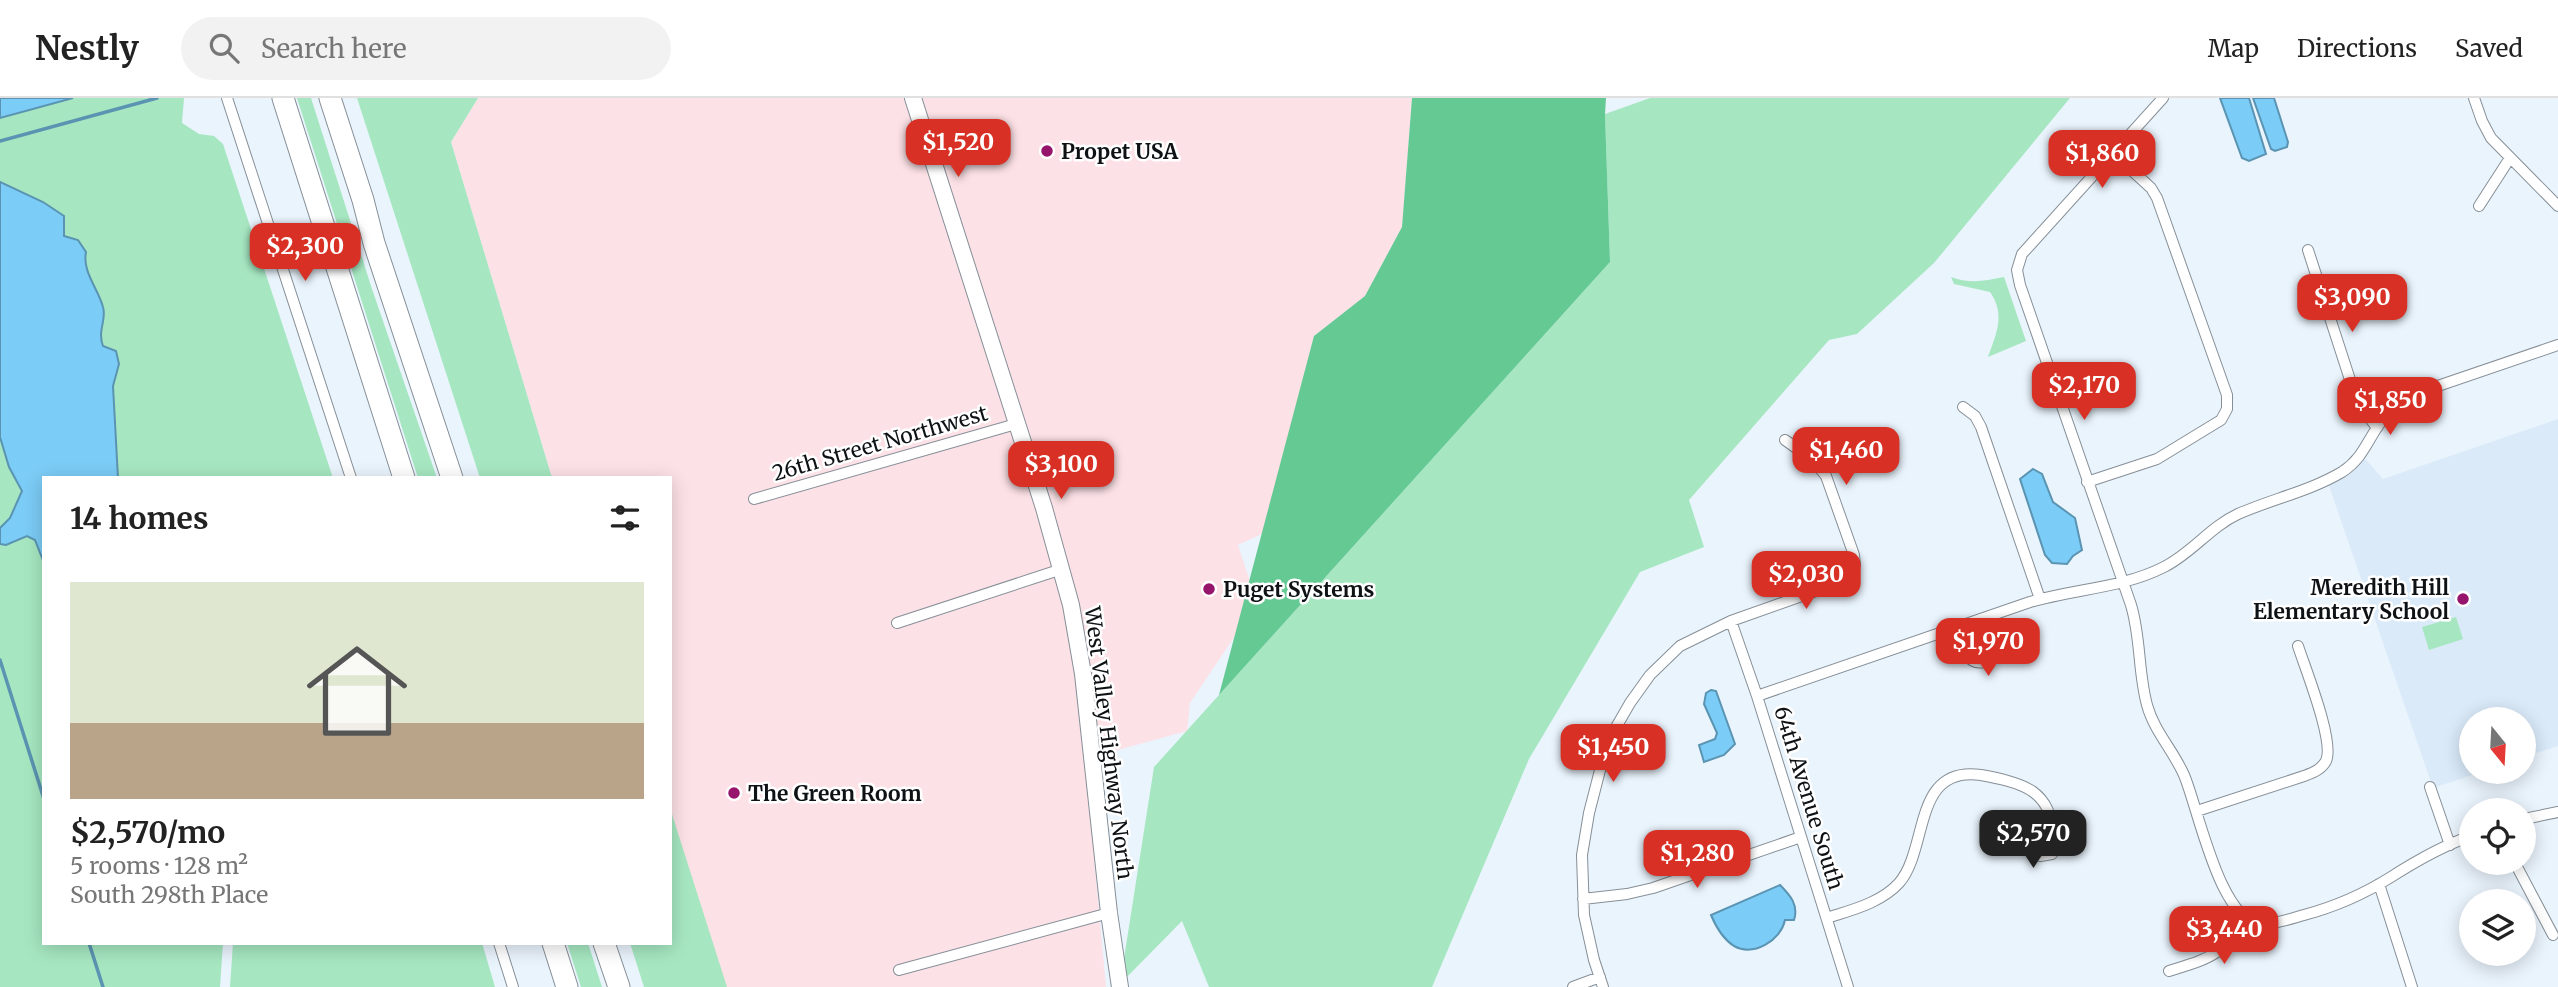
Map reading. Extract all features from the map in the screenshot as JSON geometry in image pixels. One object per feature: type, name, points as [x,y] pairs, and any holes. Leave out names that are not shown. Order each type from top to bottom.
[{"type":"highway","points":[[282,98],[403,476]]},
{"type":"highway","points":[[331,98],[374,243],[451,476]]},
{"type":"highway","points":[[554,945],[567,987]]},
{"type":"highway","points":[[605,945],[619,987]]},
{"type":"main road","name":"West Valley Highway North","points":[[913,98],[1062,569],[1071,605],[1083,674],[1120,987]]},
{"type":"street","points":[[228,98],[350,476]]},
{"type":"street","points":[[2163,98],[2022,254],[2017,270],[2087,482],[2124,582],[2138,633],[2142,682],[2154,724],[2182,772],[2225,891],[2252,922],[2281,922],[2318,911],[2379,884],[2407,866],[2459,841]]},
{"type":"street","points":[[2474,98],[2491,138],[2558,206]]},
{"type":"street","points":[[2087,482],[2157,458],[2221,420],[2227,409],[2227,396],[2157,198],[2151,188],[2114,154]]},
{"type":"street","points":[[2479,206],[2510,158]]},
{"type":"street","points":[[2308,250],[2356,395],[2377,428]]},
{"type":"street","points":[[1757,696],[2040,599],[2138,579],[2181,558],[2225,521],[2327,480],[2345,470],[2362,455],[2377,428],[2390,412],[2418,394],[2558,345]]},
{"type":"street","points":[[1963,407],[1975,416],[1981,427],[2040,599]]},
{"type":"street","name":"26th Street Northwest","points":[[754,499],[1016,424]]},
{"type":"street","points":[[1573,987],[1602,982],[1589,938],[1583,899],[1582,855],[1589,813],[1608,743],[1630,703],[1650,675],[1680,646],[1731,621],[1841,582],[1855,565],[1854,555],[1826,476],[1813,460],[1785,440]]},
{"type":"street","points":[[897,623],[1062,569]]},
{"type":"street","points":[[1957,627],[1969,659],[1976,663],[1984,662],[1991,652],[1980,619]]},
{"type":"street","name":"64th Avenue South","points":[[1731,621],[1848,987]]},
{"type":"street","points":[[2197,811],[2304,776],[2319,769],[2325,762],[2328,751],[2325,732],[2298,646]]},
{"type":"street","points":[[1827,918],[1879,899],[1898,884],[1911,862],[1930,799],[1942,784],[1956,776],[1983,776],[2028,789],[2040,797],[2047,808],[2051,822],[2050,833]]},
{"type":"street","points":[[2430,787],[2450,845]]},
{"type":"street","points":[[2536,817],[2558,812]]},
{"type":"street","points":[[1583,899],[1653,888],[1801,838]]},
{"type":"street","points":[[2521,875],[2553,935]]},
{"type":"street","points":[[2379,884],[2412,987]]},
{"type":"street","points":[[899,970],[1110,913]]},
{"type":"street","points":[[2169,971],[2205,959],[2221,950],[2231,941],[2245,917]]},
{"type":"street","points":[[500,945],[513,987]]},
{"type":"shaded area","points":[[478,98],[1412,98],[1402,227],[1365,296],[1314,336],[1264,533],[1238,545],[1257,603],[1190,703],[1187,731],[1085,759],[1106,987],[726,987],[672,834],[672,476],[551,476],[451,142]]},
{"type":"shaded area","name":"Meredith Hill Elementary School","points":[[2558,419],[2558,746],[2536,753],[2536,707],[2459,707],[2459,779],[2433,788],[2327,480],[2362,455],[2383,479]]},
{"type":"green space","points":[[0,98],[184,98],[182,123],[199,134],[214,136],[223,144],[332,476],[42,476],[42,945],[223,945],[220,987],[0,987]]},
{"type":"green space","points":[[297,98],[311,98],[372,289],[436,476],[417,476]]},
{"type":"green space","points":[[357,98],[478,98],[451,142],[551,476],[479,476]]},
{"type":"green space","points":[[1412,98],[1606,98],[1610,262],[1219,695],[1314,336],[1365,296],[1402,227]]},
{"type":"green space","points":[[1650,98],[2070,98],[1934,263],[1857,334],[1829,340],[1689,500],[1704,547],[1640,572],[1529,759],[1432,987],[1209,987],[1182,921],[1120,984],[1154,767],[1610,262],[1605,114]]},
{"type":"green space","points":[[1951,277],[1983,281],[2004,277],[2026,341],[1988,357],[1999,317],[1995,300],[1990,292],[1954,284]]},
{"type":"green space","points":[[2456,617],[2463,639],[2429,650],[2422,627]]},
{"type":"green space","points":[[672,814],[727,987],[644,987],[631,945],[672,945]]},
{"type":"green space","points":[[233,945],[483,945],[495,987],[230,987]]},
{"type":"green space","points":[[568,945],[589,945],[602,987],[581,987]]},
{"type":"water","points":[[0,98],[73,98],[0,118]]},
{"type":"water","points":[[2220,98],[2249,98],[2266,154],[2249,161],[2242,158]]},
{"type":"water","points":[[2253,98],[2274,98],[2288,142],[2287,147],[2275,151],[2271,149]]},
{"type":"water","points":[[0,182],[43,202],[64,216],[64,236],[78,240],[86,252],[88,273],[101,300],[104,316],[101,335],[103,346],[116,351],[119,364],[113,386],[118,476],[42,476],[42,558],[35,540],[27,536],[6,545],[0,544],[0,528],[10,518],[22,491],[9,467],[0,437]]},
{"type":"water","points":[[2033,469],[2042,474],[2053,502],[2075,518],[2082,550],[2067,564],[2052,563],[2045,555],[2020,479]]},
{"type":"water","points":[[1716,691],[1735,744],[1724,755],[1704,762],[1699,745],[1715,739],[1717,733],[1704,704],[1706,693]]},
{"type":"water","points":[[1780,885],[1794,905],[1794,920],[1785,920],[1778,934],[1766,945],[1758,948],[1742,949],[1726,940],[1711,915]]},
{"type":"waterway","points":[[0,141],[157,98]]},
{"type":"waterway","points":[[0,660],[42,793]]},
{"type":"waterway","points":[[90,945],[103,987]]},
{"type":"place","name":"Propet USA","points":[[1047,151]]},
{"type":"place","name":"Puget Systems","points":[[1209,589]]},
{"type":"place","name":"Meredith Hill Elementary School","points":[[2463,599]]},
{"type":"place","name":"The Green Room","points":[[734,793]]}]
